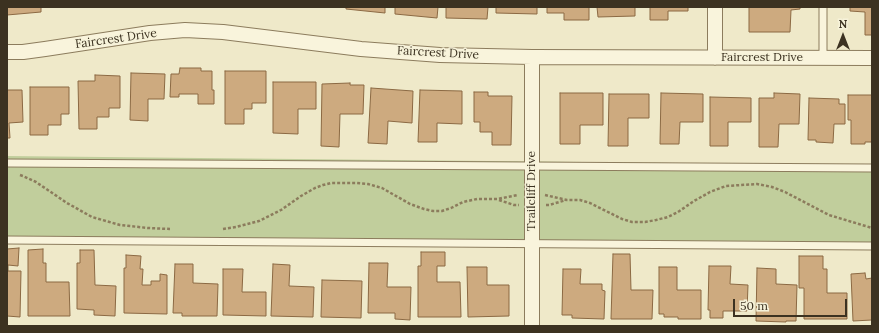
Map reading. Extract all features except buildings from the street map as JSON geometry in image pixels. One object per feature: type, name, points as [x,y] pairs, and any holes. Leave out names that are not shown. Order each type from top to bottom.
[{"type":"street","points":[[714,7],[714,58]]},
{"type":"street","name":"Faircrest Drive","points":[[7,52],[23,52],[150,33],[185,30],[223,32],[353,48],[440,55],[872,58]]},
{"type":"street","name":"Trailcliff Drive","points":[[532,56],[532,326]]},
{"type":"lane","points":[[823,7],[823,58]]},
{"type":"lane","points":[[7,162],[872,168]]},
{"type":"lane","points":[[7,240],[872,246]]},
{"type":"path","points":[[16,175],[23,176],[36,182],[67,203],[92,217],[120,225],[170,229]]},
{"type":"path","points":[[222,230],[258,221],[281,210],[315,188],[331,183],[356,182],[368,184],[382,188],[410,204],[434,211],[442,211],[463,202],[477,199],[497,199]]},
{"type":"path","points":[[567,200],[580,200],[590,203],[622,219],[632,222],[645,222],[668,217],[710,192],[726,186],[756,184],[772,187],[785,192],[829,215],[860,226],[872,228]]},
{"type":"green space","points":[[7,156],[872,165],[872,244],[7,241]]}]
